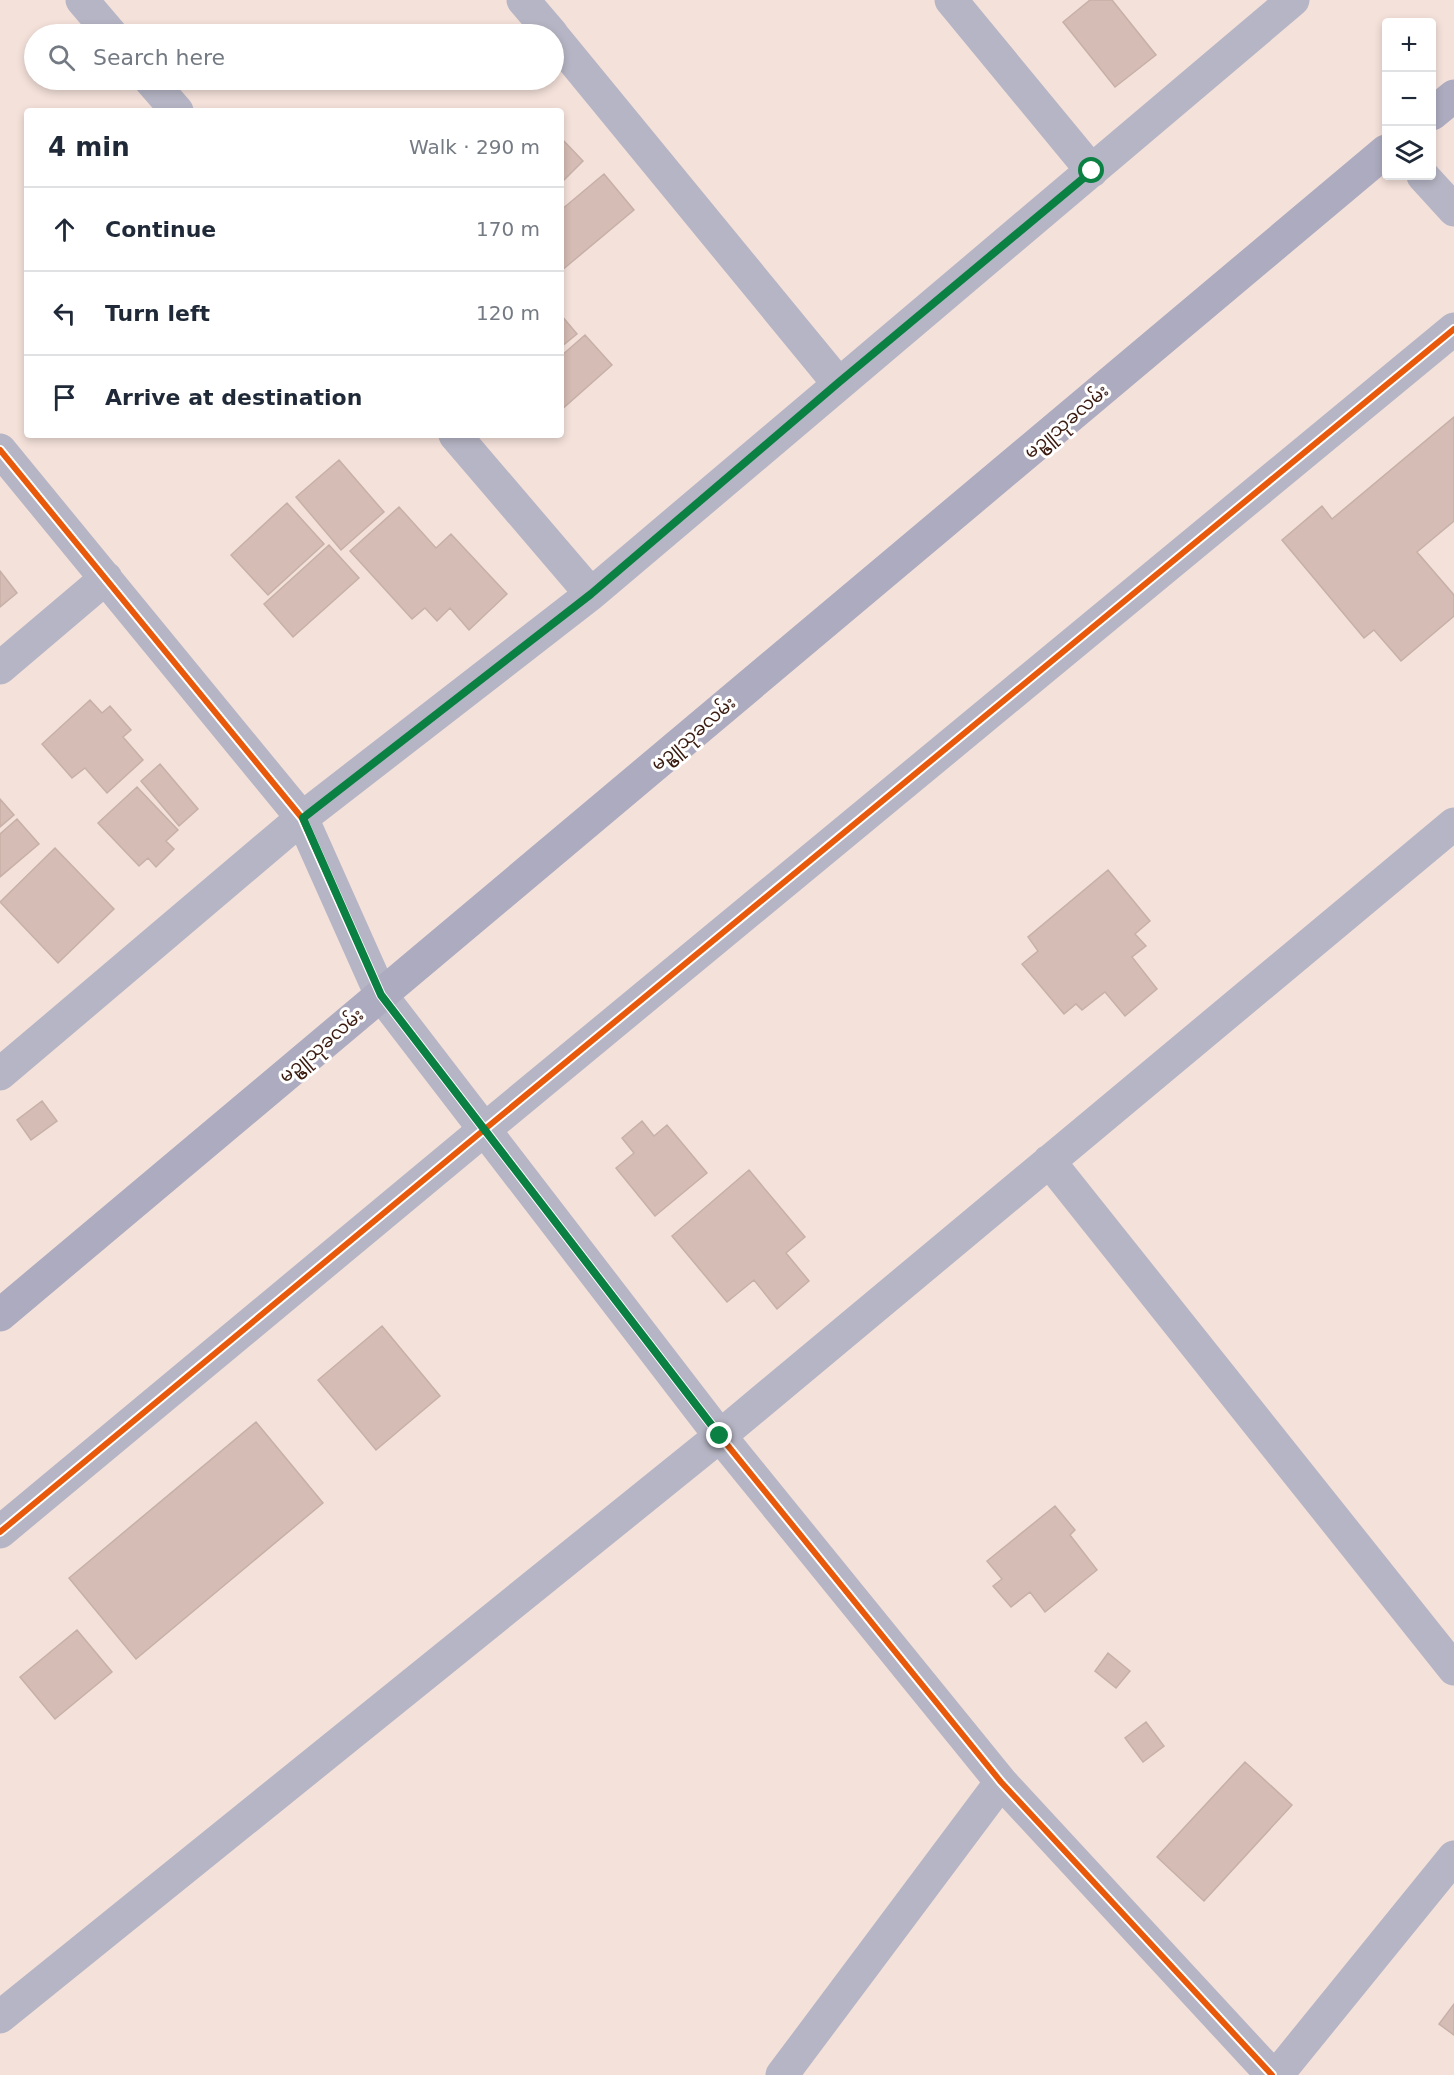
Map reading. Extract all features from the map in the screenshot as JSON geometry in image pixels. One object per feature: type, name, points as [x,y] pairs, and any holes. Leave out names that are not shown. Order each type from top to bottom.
[{"type":"street","points":[[82,0],[102,24]]},
{"type":"street","points":[[524,0],[544,24]]},
{"type":"street","points":[[951,0],[1092,171]]},
{"type":"street","points":[[0,1074],[303,818],[591,594],[1293,0]]},
{"type":"street","points":[[564,48],[838,383]]},
{"type":"street","points":[[159,90],[174,108]]},
{"type":"street","points":[[1436,110],[1454,96]]},
{"type":"street","name":"မဥ္ဇူသုခလမ်း","points":[[0,1315],[1382,154]]},
{"type":"street","points":[[1427,180],[1454,210]]},
{"type":"street","points":[[0,1532],[1454,329]]},
{"type":"street","points":[[458,438],[591,594]]},
{"type":"street","points":[[0,450],[303,818],[381,995],[720,1436],[1001,1782],[1272,2075]]},
{"type":"street","points":[[0,668],[106,578]]},
{"type":"street","points":[[0,2017],[720,1436],[1454,824]]},
{"type":"street","points":[[1049,1161],[1454,1669]]},
{"type":"street","points":[[782,2075],[1001,1782]]},
{"type":"street","points":[[1277,2075],[1454,1857]]},
{"type":"building","points":[[1090,0],[1112,0],[1156,55],[1115,87],[1063,22]]},
{"type":"building","points":[[564,141],[583,161],[564,180]]},
{"type":"building","points":[[604,174],[634,210],[564,268],[564,207]]},
{"type":"building","points":[[564,319],[577,334],[564,345]]},
{"type":"building","points":[[585,335],[612,365],[564,407],[564,353]]},
{"type":"building","points":[[1454,417],[1454,521],[1417,552],[1454,595],[1454,616],[1401,661],[1374,630],[1364,638],[1282,540],[1322,506],[1332,519]]},
{"type":"building","points":[[339,460],[384,512],[341,550],[296,497]]},
{"type":"building","points":[[287,503],[324,544],[268,595],[231,555]]},
{"type":"building","points":[[399,507],[436,548],[451,534],[507,594],[469,630],[450,608],[437,621],[425,608],[412,619],[350,551]]},
{"type":"building","points":[[329,545],[359,578],[293,637],[264,604]]},
{"type":"building","points":[[0,571],[17,593],[0,607]]},
{"type":"building","points":[[90,700],[102,713],[110,706],[131,730],[123,737],[143,760],[107,793],[85,768],[72,778],[42,744]]},
{"type":"building","points":[[160,764],[198,809],[179,826],[141,781]]},
{"type":"building","points":[[137,787],[178,830],[166,841],[174,849],[156,867],[148,858],[139,866],[98,823]]},
{"type":"building","points":[[0,799],[14,815],[0,827]]},
{"type":"building","points":[[17,819],[39,844],[0,877],[0,834]]},
{"type":"building","points":[[55,848],[114,909],[58,963],[0,902]]},
{"type":"building","points":[[1108,870],[1150,921],[1135,934],[1146,946],[1132,957],[1157,989],[1125,1016],[1105,992],[1082,1010],[1076,1004],[1064,1014],[1022,964],[1038,951],[1028,937]]},
{"type":"building","points":[[42,1101],[57,1121],[31,1140],[17,1120]]},
{"type":"building","points":[[642,1121],[654,1136],[667,1125],[707,1173],[655,1216],[616,1168],[634,1153],[622,1138]]},
{"type":"building","points":[[749,1170],[805,1237],[786,1253],[809,1281],[777,1309],[754,1280],[727,1302],[672,1236]]},
{"type":"building","points":[[382,1326],[440,1396],[376,1450],[318,1380]]},
{"type":"building","points":[[256,1422],[323,1503],[136,1659],[69,1578]]},
{"type":"building","points":[[1055,1506],[1075,1530],[1070,1535],[1097,1570],[1045,1612],[1030,1592],[1011,1607],[993,1586],[1002,1579],[987,1561]]},
{"type":"building","points":[[77,1630],[112,1672],[55,1719],[20,1677]]},
{"type":"building","points":[[1108,1653],[1130,1671],[1116,1688],[1095,1671]]},
{"type":"building","points":[[1146,1722],[1164,1746],[1143,1762],[1125,1738]]},
{"type":"building","points":[[1245,1762],[1292,1805],[1204,1901],[1157,1857]]},
{"type":"building","points":[[1454,2004],[1454,2035],[1439,2024]]},
{"type":"cycle path","points":[[0,1532],[1454,329]]},
{"type":"cycle path","points":[[0,450],[302,818],[381,995],[720,1436],[1001,1782],[1272,2075]]},
{"type":"route","points":[[720,1436],[381,995],[303,818],[591,594],[838,383],[1092,171]]}]
